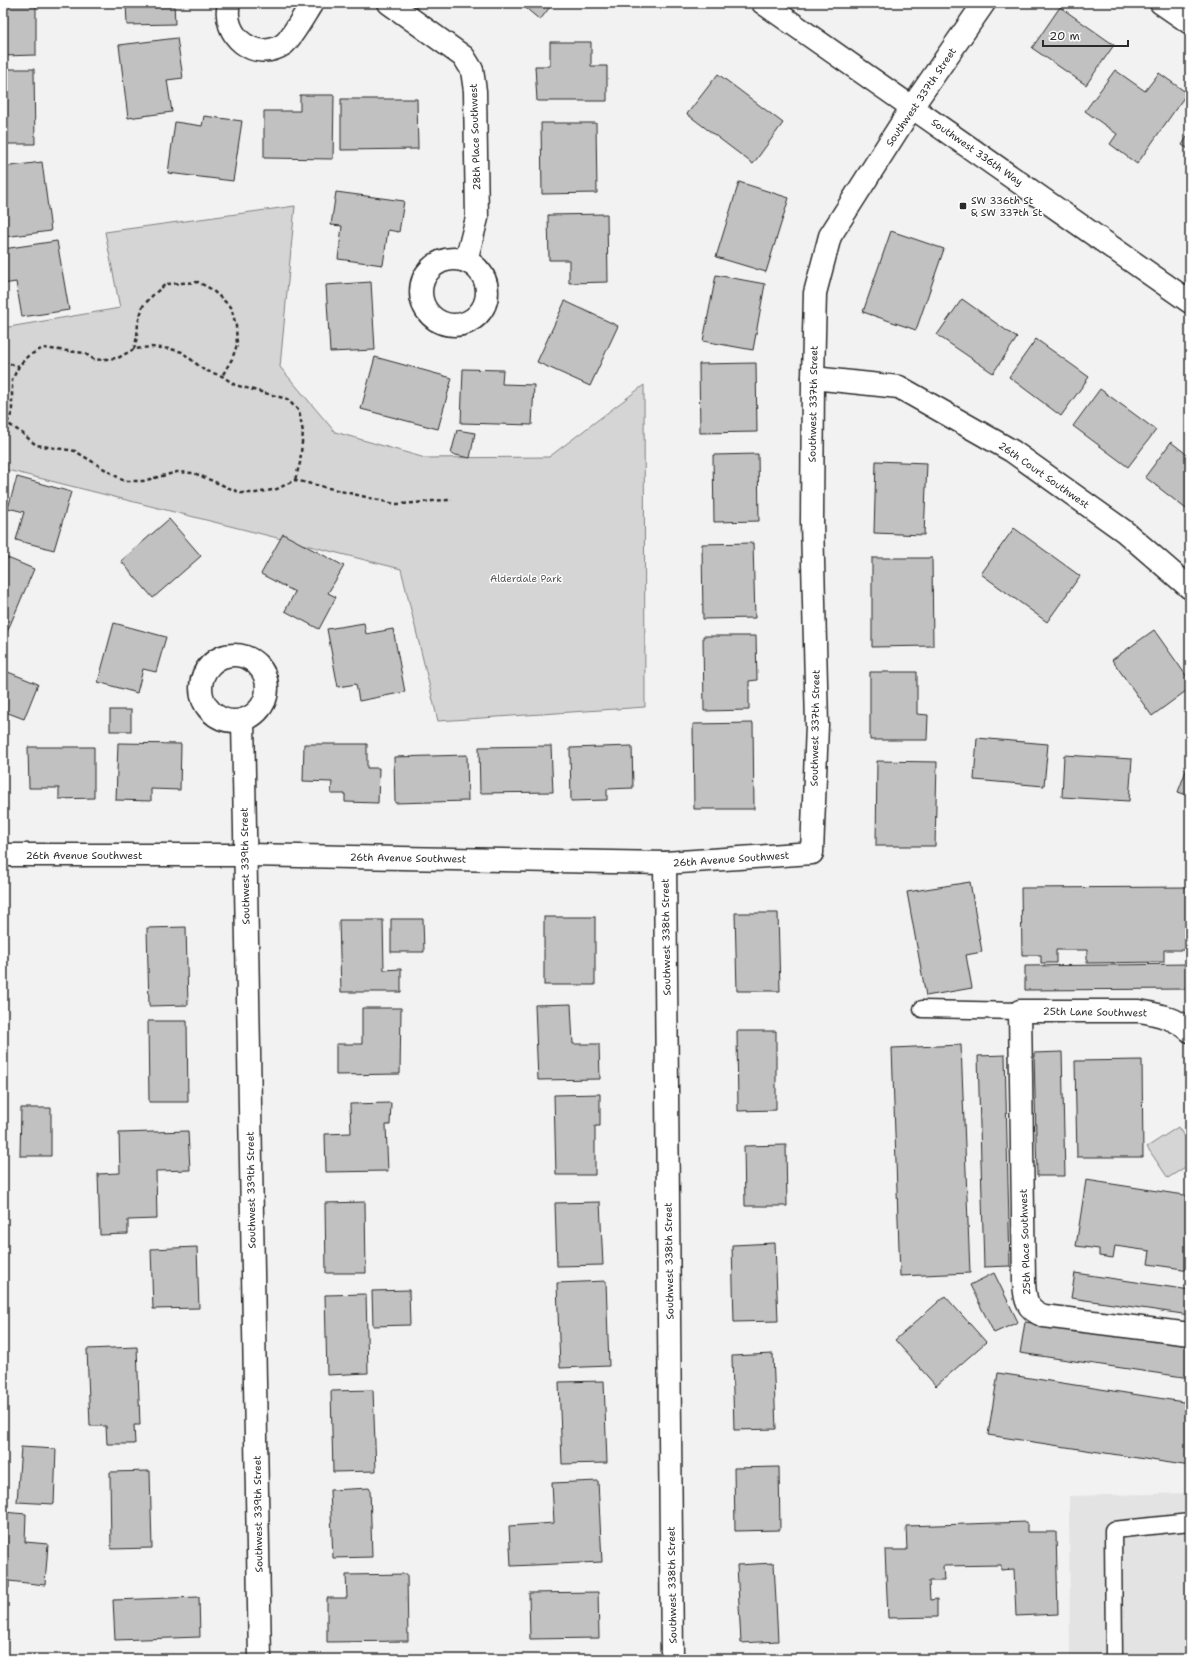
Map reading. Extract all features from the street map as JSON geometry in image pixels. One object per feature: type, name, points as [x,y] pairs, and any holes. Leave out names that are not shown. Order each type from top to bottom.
[{"type":"street","points":[[229,3],[227,10],[228,22],[232,33],[240,42],[251,48],[262,50],[274,49],[285,43],[312,3]]},
{"type":"street","name":"28th Place Southwest","points":[[389,3],[464,57],[472,70],[475,91],[477,218],[466,261]]},
{"type":"street","name":"Southwest 336th Way","points":[[763,3],[1190,302]]},
{"type":"street","name":"Southwest 337th Street","points":[[812,854],[817,725],[812,521],[815,293],[830,236],[912,107],[984,3]]},
{"type":"street","points":[[1161,3],[1190,23]]},
{"type":"street","name":"26th Court Southwest","points":[[813,378],[898,387],[1012,451],[1124,531],[1190,588]]},
{"type":"street","name":"Southwest 339th Street","points":[[243,720],[260,1659]]},
{"type":"street","name":"26th Avenue Southwest","points":[[3,855],[245,855],[665,863],[812,854]]},
{"type":"street","name":"Southwest 338th Street","points":[[665,863],[672,1659]]},
{"type":"street","name":"25th Lane Southwest","points":[[1020,1011],[1139,1012],[1158,1014],[1173,1020],[1190,1031]]},
{"type":"street","name":"25th Place Southwest","points":[[1020,1011],[1024,1282],[1025,1296],[1030,1308],[1044,1316],[1190,1334]]},
{"type":"lane","points":[[922,1009],[1020,1011]]},
{"type":"lane","points":[[1114,1659],[1113,1530],[1190,1522]]},
{"type":"path","points":[[134,349],[138,323],[144,306],[153,295],[166,284],[198,282],[212,289],[231,307],[236,326],[236,345],[232,359],[222,376]]},
{"type":"path","points":[[295,480],[300,463],[303,432],[299,411],[287,399],[235,385],[222,376],[204,370],[182,352],[151,346],[134,349],[118,358],[94,360],[84,353],[43,348],[28,356],[19,366],[12,380],[12,413],[5,423],[22,433],[36,445],[75,451],[124,481],[143,481],[177,472],[194,473],[241,493],[256,493],[277,489],[295,480],[395,504],[412,504],[431,500],[452,500]]},
{"type":"path","points":[[3,362],[19,366]]},
{"type":"shaded area","points":[[1190,1493],[1190,1659],[1070,1659],[1069,1496]]},
{"type":"green space","name":"Alderdale Park","points":[[295,206],[280,367],[335,432],[425,458],[549,457],[644,385],[645,707],[438,721],[401,569],[3,469],[3,328],[120,308],[105,232]]},
{"type":"green space","points":[[1178,1127],[1190,1145],[1190,1164],[1168,1178],[1147,1147]]},
{"type":"building","points":[[3,3],[36,3],[36,55],[3,56]]},
{"type":"building","points":[[126,3],[174,3],[175,24],[127,25]]},
{"type":"building","points":[[520,3],[553,3],[540,20]]},
{"type":"building","points":[[1060,7],[1114,45],[1086,85],[1032,48]]},
{"type":"building","points":[[177,38],[183,78],[167,80],[172,112],[128,118],[119,45]]},
{"type":"building","points":[[550,42],[591,42],[591,66],[607,66],[607,101],[537,101],[535,66],[550,66]]},
{"type":"building","points":[[3,69],[34,69],[35,144],[3,144]]},
{"type":"building","points":[[1115,70],[1145,91],[1159,73],[1187,93],[1137,164],[1110,144],[1117,134],[1085,111]]},
{"type":"building","points":[[718,74],[783,123],[753,164],[687,114]]},
{"type":"building","points":[[300,95],[334,95],[333,159],[264,158],[264,111],[300,111]]},
{"type":"building","points":[[341,99],[417,99],[418,149],[341,150]]},
{"type":"building","points":[[204,116],[242,121],[233,181],[168,173],[175,122],[202,126]]},
{"type":"building","points":[[541,123],[596,123],[597,193],[542,194]]},
{"type":"building","points":[[1190,132],[1190,150],[1182,145]]},
{"type":"building","points":[[42,162],[51,231],[4,237],[3,167]]},
{"type":"building","points":[[739,182],[789,198],[766,272],[716,257]]},
{"type":"building","points":[[336,192],[404,201],[399,232],[388,230],[383,265],[338,259],[342,226],[331,225]]},
{"type":"building","points":[[607,214],[608,282],[569,283],[569,260],[549,260],[548,215]]},
{"type":"building","points":[[891,231],[944,249],[916,330],[863,312]]},
{"type":"building","points":[[57,241],[69,310],[22,317],[16,282],[3,284],[3,249]]},
{"type":"building","points":[[716,275],[765,284],[753,350],[703,341]]},
{"type":"building","points":[[371,282],[375,350],[330,352],[326,285]]},
{"type":"building","points":[[962,299],[1017,338],[993,373],[937,335]]},
{"type":"building","points":[[565,301],[618,326],[590,386],[537,362]]},
{"type":"building","points":[[1036,339],[1089,377],[1061,416],[1009,377]]},
{"type":"building","points":[[375,357],[452,378],[438,429],[361,409]]},
{"type":"building","points":[[756,363],[757,432],[700,433],[699,364]]},
{"type":"building","points":[[463,369],[503,370],[502,384],[534,385],[532,425],[461,423]]},
{"type":"building","points":[[1100,389],[1156,430],[1128,467],[1073,426]]},
{"type":"building","points":[[457,430],[475,433],[470,458],[451,454]]},
{"type":"building","points":[[1171,442],[1190,457],[1190,512],[1145,477]]},
{"type":"building","points":[[758,454],[759,521],[714,522],[713,455]]},
{"type":"building","points":[[876,461],[927,463],[924,535],[874,533]]},
{"type":"building","points":[[17,477],[71,492],[54,550],[16,540],[24,512],[8,508]]},
{"type":"building","points":[[169,519],[201,556],[153,598],[121,561]]},
{"type":"building","points":[[1014,528],[1080,576],[1047,622],[981,574]]},
{"type":"building","points":[[283,534],[344,566],[328,593],[336,597],[319,629],[285,611],[295,592],[261,574]]},
{"type":"building","points":[[753,543],[755,618],[703,619],[702,544]]},
{"type":"building","points":[[3,556],[34,569],[7,632],[3,630]]},
{"type":"building","points":[[872,558],[932,558],[933,646],[872,647]]},
{"type":"building","points":[[114,623],[166,637],[156,672],[143,669],[137,693],[98,682]]},
{"type":"building","points":[[364,623],[366,634],[393,629],[405,692],[359,701],[356,684],[338,687],[327,629]]},
{"type":"building","points":[[1154,630],[1190,681],[1190,688],[1152,716],[1112,660]]},
{"type":"building","points":[[703,636],[756,636],[757,680],[749,681],[749,710],[704,711]]},
{"type":"building","points":[[3,670],[38,684],[24,719],[3,711]]},
{"type":"building","points":[[870,672],[917,672],[917,714],[928,715],[927,740],[870,740]]},
{"type":"building","points":[[110,710],[131,710],[131,731],[110,731]]},
{"type":"building","points":[[753,723],[754,809],[694,809],[693,724]]},
{"type":"building","points":[[977,738],[1048,744],[1044,786],[974,780]]},
{"type":"building","points":[[118,743],[181,744],[180,790],[151,789],[151,801],[116,800]]},
{"type":"building","points":[[304,744],[367,744],[367,768],[379,768],[378,803],[345,802],[345,794],[331,794],[332,782],[303,781]]},
{"type":"building","points":[[551,746],[553,792],[480,793],[479,747]]},
{"type":"building","points":[[632,746],[633,788],[607,789],[607,800],[571,801],[570,748]]},
{"type":"building","points":[[28,747],[94,747],[94,798],[59,799],[59,788],[29,788]]},
{"type":"building","points":[[467,755],[468,801],[395,803],[394,757]]},
{"type":"building","points":[[1064,755],[1132,759],[1129,801],[1062,797]]},
{"type":"building","points":[[1190,760],[1190,796],[1178,792]]},
{"type":"building","points":[[877,761],[937,762],[935,846],[876,846]]},
{"type":"building","points":[[970,882],[982,952],[966,955],[972,988],[926,996],[907,892]]},
{"type":"building","points":[[1190,887],[1190,950],[1164,950],[1164,962],[1087,963],[1087,950],[1056,950],[1056,963],[1041,963],[1041,955],[1022,955],[1021,888]]},
{"type":"building","points":[[735,913],[778,913],[780,991],[737,991]]},
{"type":"building","points":[[544,917],[595,917],[595,985],[544,985]]},
{"type":"building","points":[[391,919],[423,919],[424,952],[391,952]]},
{"type":"building","points":[[339,920],[383,920],[384,970],[401,969],[401,992],[341,992]]},
{"type":"building","points":[[186,927],[188,1005],[149,1006],[147,928]]},
{"type":"building","points":[[1190,964],[1190,989],[1025,990],[1025,966]]},
{"type":"building","points":[[571,1004],[573,1044],[599,1044],[600,1079],[538,1080],[535,1005]]},
{"type":"building","points":[[362,1008],[401,1008],[400,1074],[336,1075],[336,1044],[362,1044]]},
{"type":"building","points":[[148,1021],[187,1021],[188,1102],[149,1102]]},
{"type":"building","points":[[737,1031],[776,1031],[776,1110],[738,1111]]},
{"type":"building","points":[[961,1045],[970,1273],[900,1276],[892,1048]]},
{"type":"building","points":[[1062,1052],[1065,1176],[1037,1176],[1034,1053]]},
{"type":"building","points":[[1005,1055],[1010,1266],[984,1267],[978,1056]]},
{"type":"building","points":[[1142,1060],[1143,1157],[1077,1157],[1075,1061]]},
{"type":"building","points":[[600,1094],[600,1126],[595,1126],[595,1175],[556,1175],[554,1095]]},
{"type":"building","points":[[391,1103],[390,1125],[386,1125],[388,1171],[326,1172],[325,1134],[351,1133],[350,1104]]},
{"type":"building","points":[[21,1108],[51,1108],[51,1156],[20,1156]]},
{"type":"building","points":[[188,1131],[190,1170],[156,1171],[157,1219],[128,1220],[128,1234],[100,1235],[98,1174],[120,1173],[119,1133]]},
{"type":"building","points":[[786,1145],[787,1206],[745,1206],[744,1146]]},
{"type":"building","points":[[1086,1180],[1190,1196],[1190,1270],[1148,1264],[1150,1251],[1115,1246],[1113,1258],[1099,1256],[1099,1249],[1076,1246]]},
{"type":"building","points":[[365,1202],[366,1273],[326,1273],[325,1203]]},
{"type":"building","points":[[600,1202],[603,1265],[557,1266],[555,1203]]},
{"type":"building","points":[[775,1243],[778,1321],[734,1322],[732,1245]]},
{"type":"building","points":[[197,1247],[199,1308],[153,1309],[151,1249]]},
{"type":"building","points":[[994,1273],[1018,1322],[994,1333],[970,1285]]},
{"type":"building","points":[[1075,1273],[1190,1290],[1190,1315],[1071,1298]]},
{"type":"building","points":[[606,1281],[609,1366],[560,1368],[557,1283]]},
{"type":"building","points":[[409,1290],[410,1325],[373,1326],[372,1291]]},
{"type":"building","points":[[366,1294],[368,1373],[327,1375],[325,1295]]},
{"type":"building","points":[[945,1296],[986,1342],[936,1386],[895,1340]]},
{"type":"building","points":[[1025,1322],[1190,1346],[1190,1378],[1020,1353]]},
{"type":"building","points":[[137,1347],[140,1425],[134,1425],[135,1444],[107,1444],[106,1426],[90,1426],[87,1349]]},
{"type":"building","points":[[773,1354],[776,1429],[734,1430],[732,1356]]},
{"type":"building","points":[[998,1373],[1190,1403],[1190,1466],[988,1435]]},
{"type":"building","points":[[604,1381],[607,1463],[562,1464],[559,1382]]},
{"type":"building","points":[[373,1390],[376,1471],[333,1472],[331,1391]]},
{"type":"building","points":[[21,1447],[56,1449],[54,1504],[17,1502]]},
{"type":"building","points":[[779,1467],[780,1530],[735,1531],[734,1468]]},
{"type":"building","points":[[150,1471],[152,1548],[111,1549],[110,1472]]},
{"type":"building","points":[[598,1481],[602,1562],[511,1566],[509,1526],[554,1523],[552,1483]]},
{"type":"building","points":[[370,1488],[372,1557],[333,1558],[330,1490]]},
{"type":"building","points":[[3,1512],[26,1514],[25,1542],[48,1544],[45,1585],[9,1581],[9,1588],[3,1587]]},
{"type":"building","points":[[1027,1522],[1027,1532],[1056,1532],[1058,1614],[1016,1616],[1014,1569],[1001,1570],[1001,1565],[943,1566],[944,1581],[929,1581],[930,1600],[937,1599],[937,1617],[888,1618],[885,1550],[907,1550],[906,1526]]},
{"type":"building","points":[[774,1563],[778,1641],[741,1643],[737,1565]]},
{"type":"building","points":[[407,1574],[408,1641],[327,1642],[327,1598],[347,1598],[346,1575]]},
{"type":"building","points":[[598,1592],[599,1638],[530,1639],[529,1593]]},
{"type":"building","points":[[199,1597],[200,1637],[115,1640],[113,1600]]},
{"type":"place","name":"SW 336th St & SW 337th St","points":[[963,206]]}]
